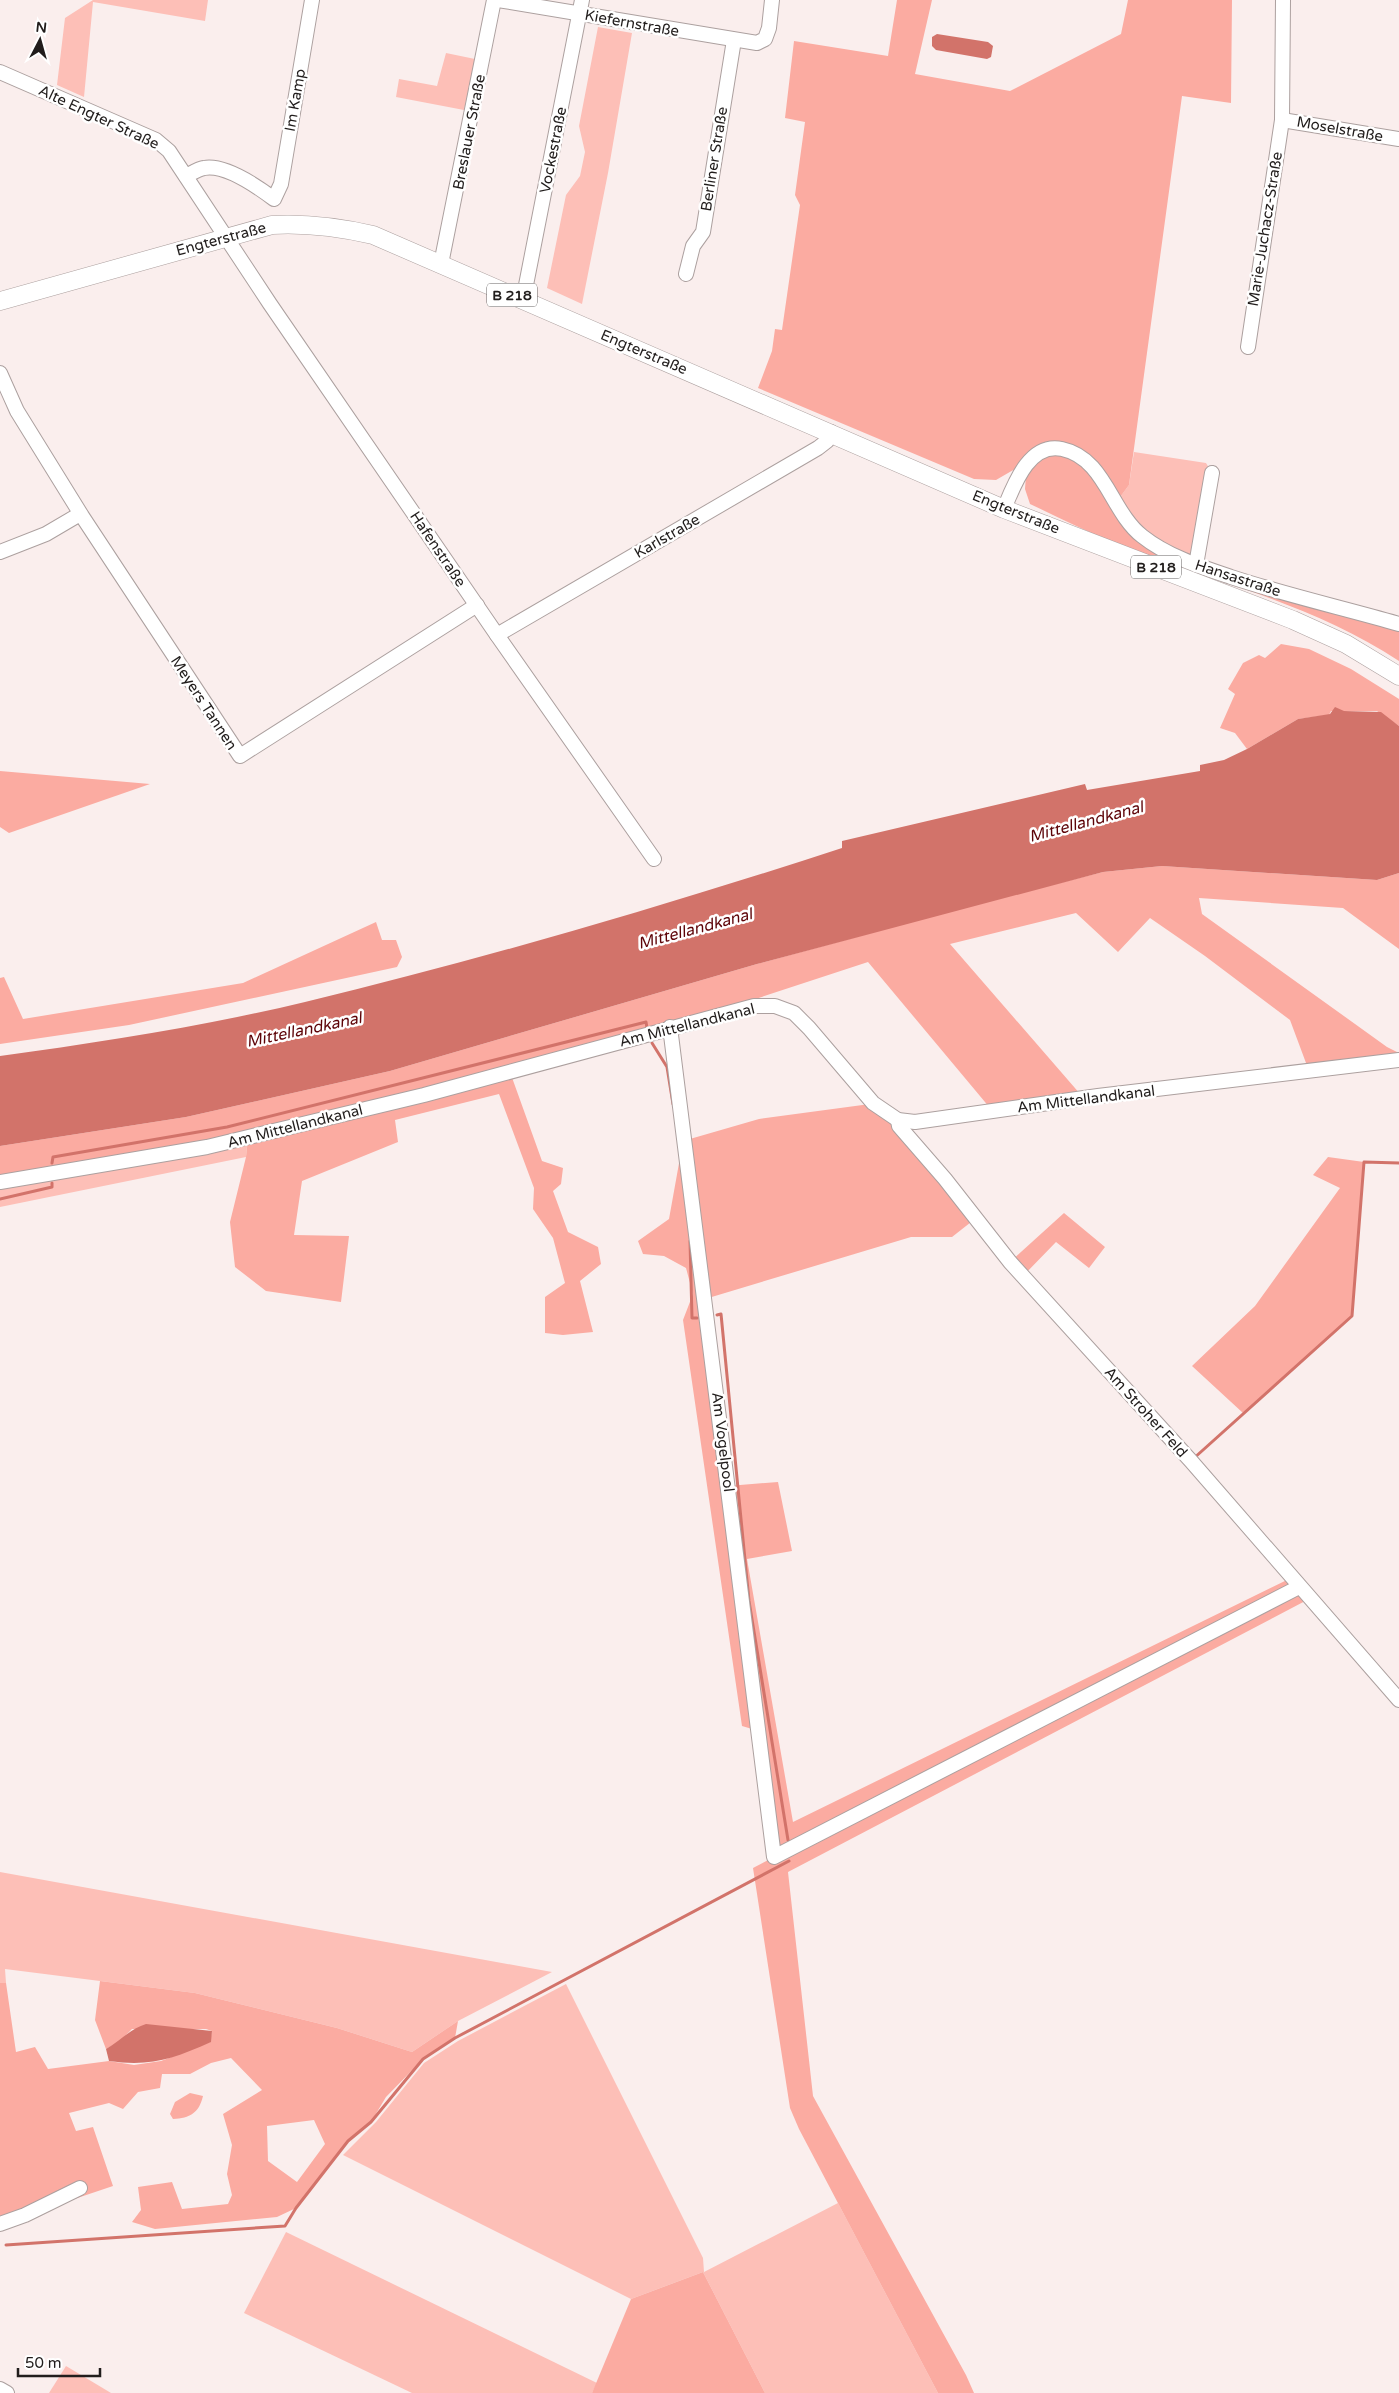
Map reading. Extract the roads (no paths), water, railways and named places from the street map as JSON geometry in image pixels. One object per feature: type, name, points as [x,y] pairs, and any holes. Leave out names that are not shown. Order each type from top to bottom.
[{"type":"main road","name":"Engterstraße","points":[[0,300],[272,225],[303,223],[330,225],[373,235],[831,432],[1004,509],[1272,612],[1346,644],[1399,676]]},
{"type":"street","name":"Im Kamp","points":[[186,176],[203,168],[216,168],[257,186],[274,199],[280,184],[312,0]]},
{"type":"street","name":"Kiefernstraße","points":[[496,0],[757,43],[765,39],[769,28],[772,0]]},
{"type":"street","name":"Breslauer Straße","points":[[441,264],[496,0]]},
{"type":"street","name":"Vockestraße","points":[[521,299],[527,280],[582,0]]},
{"type":"street","name":"Marie-Juchacz-Straße","points":[[1248,347],[1281,115],[1283,0]]},
{"type":"street","name":"Berliner Straße","points":[[686,274],[693,246],[703,232],[734,40]]},
{"type":"street","name":"Alte Engter Straße","points":[[0,72],[156,140],[169,151],[226,237]]},
{"type":"street","name":"Moselstraße","points":[[1281,115],[1399,139]]},
{"type":"street","name":"Hafenstraße","points":[[226,237],[477,606],[654,859]]},
{"type":"street","name":"Meyers Tannen","points":[[0,373],[17,411],[80,514],[240,756],[477,606]]},
{"type":"street","name":"Karlstraße","points":[[497,635],[818,448],[827,441],[831,432]]},
{"type":"street","name":"Hansastraße","points":[[1004,509],[1027,462],[1044,451],[1061,449],[1074,454],[1096,469],[1126,520],[1142,537],[1196,565],[1256,585],[1399,624]]},
{"type":"street","points":[[1196,565],[1212,474]]},
{"type":"street","points":[[0,552],[46,534],[80,514]]},
{"type":"street","name":"Am Mittellandkanal","points":[[0,1182],[208,1147],[424,1095],[670,1027],[754,1006],[775,1006],[794,1013],[873,1103],[883,1112],[898,1120],[914,1122],[1098,1096],[1399,1060]]},
{"type":"street","name":"Am Vogelpool","points":[[670,1027],[774,1857],[1299,1587]]},
{"type":"street","name":"Am Stroher Feld","points":[[898,1120],[899,1126],[945,1179],[1010,1262],[1191,1461],[1399,1700]]},
{"type":"street","points":[[0,2224],[25,2215],[80,2188]]},
{"type":"street","points":[[0,2389],[7,2393]]},
{"type":"water","points":[[937,34],[988,42],[993,46],[991,57],[987,59],[936,50],[932,46],[932,37]]},
{"type":"water","name":"Mittellandkanal","points":[[1335,707],[1344,711],[1381,712],[1399,726],[1399,873],[1377,880],[1162,866],[1103,872],[757,964],[390,1071],[186,1117],[0,1146],[0,1056],[153,1033],[230,1019],[305,1002],[440,968],[642,911],[842,848],[842,841],[1085,784],[1087,790],[1200,771],[1200,765],[1224,760],[1247,749],[1298,719],[1330,714]]},
{"type":"water","points":[[146,2024],[212,2031],[211,2042],[185,2053],[161,2060],[137,2063],[109,2061],[106,2049],[135,2029]]},
{"type":"waterway","points":[[52,1163],[53,1157],[227,1127],[646,1022],[647,1028]]},
{"type":"waterway","points":[[652,1043],[667,1067],[673,1104]]},
{"type":"waterway","points":[[1193,1459],[1352,1316],[1364,1162],[1399,1163]]},
{"type":"waterway","points":[[0,1199],[52,1187],[52,1183]]},
{"type":"waterway","points":[[690,1241],[692,1318],[697,1318]]},
{"type":"waterway","points":[[717,1315],[721,1314],[749,1601],[788,1840]]},
{"type":"waterway","points":[[6,2245],[285,2226],[296,2208],[348,2141],[371,2122],[423,2059],[455,2038],[789,1861]]}]
